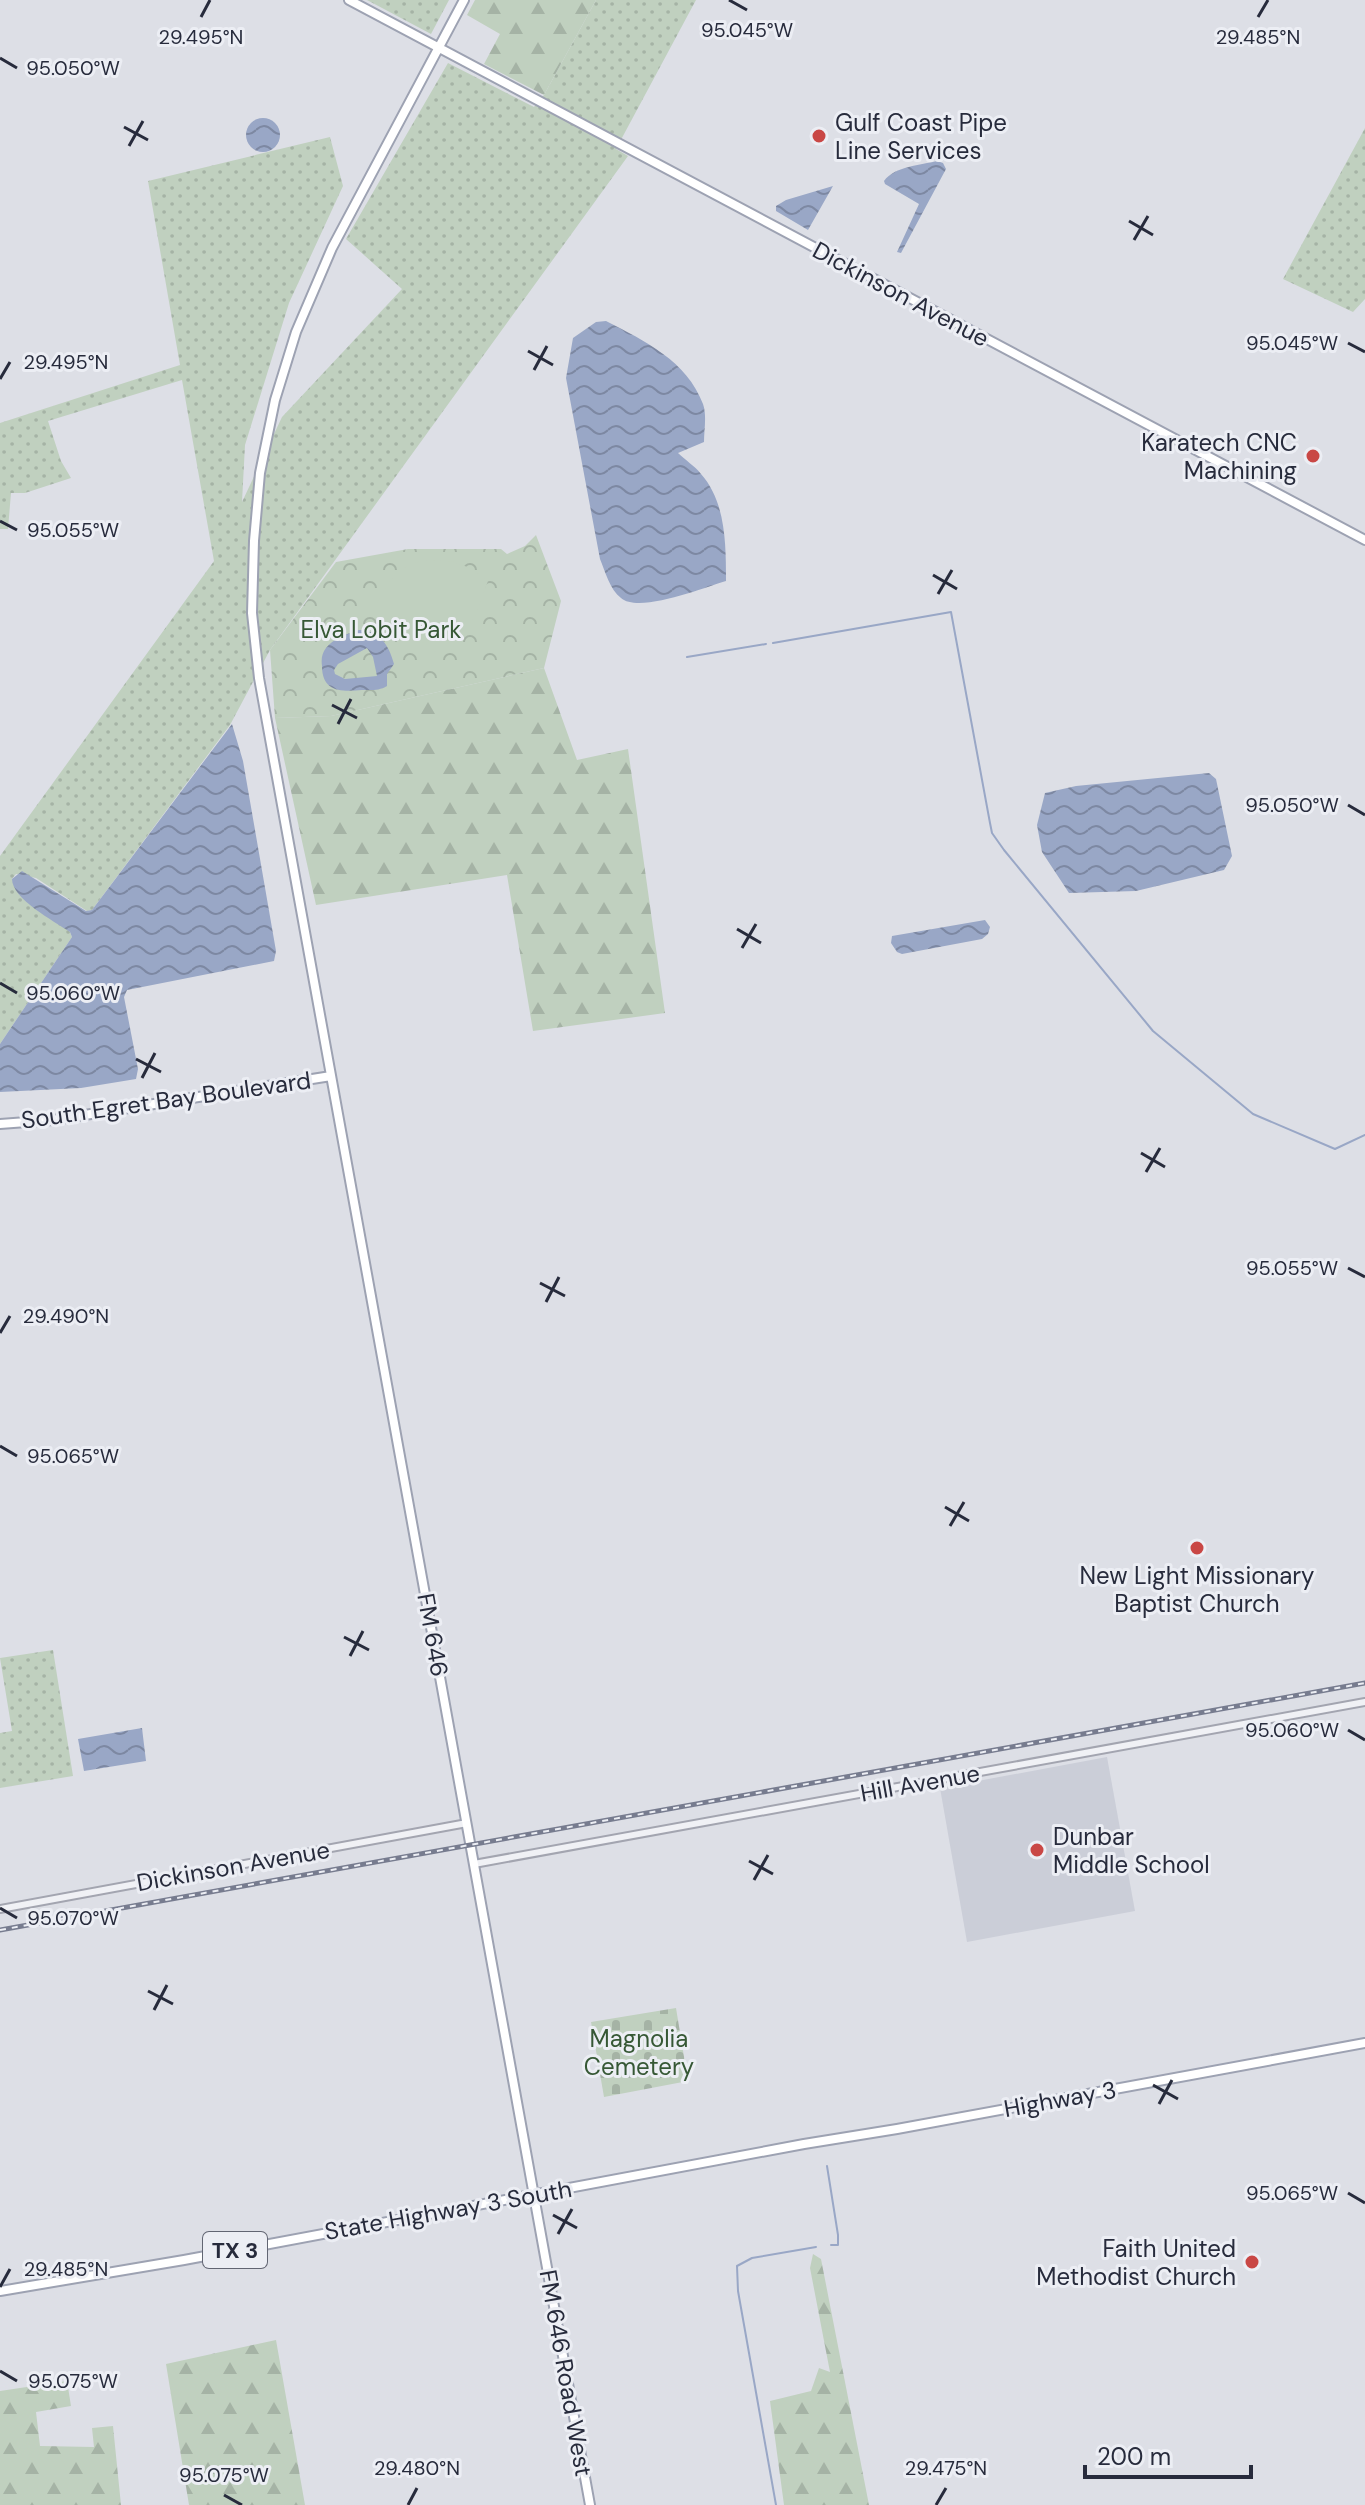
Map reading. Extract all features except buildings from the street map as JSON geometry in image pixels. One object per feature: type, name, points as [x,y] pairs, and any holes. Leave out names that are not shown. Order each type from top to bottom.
[{"type":"main road","name":"Dickinson Avenue","points":[[349,0],[1365,540]]},
{"type":"main road","name":"FM 646","points":[[464,0],[332,248],[296,332],[275,400],[260,473],[252,613],[259,678],[534,2194]]},
{"type":"main road","name":"South Egret Bay Boulevard","points":[[0,1124],[53,1120],[331,1076]]},
{"type":"main road","name":"Highway 3","points":[[897,2129],[1365,2043]]},
{"type":"main road","name":"State Highway 3 South","points":[[0,2291],[897,2129]]},
{"type":"main road","name":"FM 646 Road West","points":[[534,2194],[590,2505]]},
{"type":"street","name":"Hill Avenue","points":[[474,1864],[1365,1702]]},
{"type":"street","name":"Dickinson Avenue","points":[[0,1909],[467,1823]]},
{"type":"shaded area","name":"Dunbar Middle School","points":[[1107,1757],[1135,1911],[967,1942],[940,1788]]},
{"type":"green space","points":[[367,0],[449,0],[431,34]]},
{"type":"green space","points":[[475,0],[596,0],[544,95],[484,64],[500,34],[467,15]]},
{"type":"green space","points":[[596,0],[696,0],[616,149],[628,156],[270,650],[230,725],[92,910],[87,911],[36,878],[16,874],[12,879],[72,937],[0,1044],[0,856],[214,561],[182,380],[48,421],[61,461],[71,478],[25,493],[11,493],[8,529],[0,529],[0,423],[180,365],[148,181],[330,137],[343,186],[289,303],[245,445],[242,502],[282,417],[402,289],[346,239],[448,63],[534,107],[544,95]]},
{"type":"green space","points":[[1365,128],[1365,299],[1353,312],[1283,279]]},
{"type":"green space","name":"Elva Lobit Park","points":[[536,535],[561,601],[544,668],[331,716],[275,718],[270,650],[336,562],[408,549],[501,549],[507,554],[525,546]]},
{"type":"green space","points":[[424,561],[454,562],[470,568],[488,581],[475,616],[449,653],[439,654],[375,609],[390,582],[408,566]]},
{"type":"green space","points":[[544,668],[577,760],[628,749],[665,1013],[533,1031],[507,875],[316,905],[275,718],[331,716]]},
{"type":"green space","points":[[53,1650],[73,1776],[0,1788],[0,1733],[12,1731],[0,1658]]},
{"type":"green space","name":"Magnolia Cemetery","points":[[676,2008],[688,2081],[604,2097],[591,2022]]},
{"type":"green space","points":[[813,2254],[821,2259],[869,2505],[784,2505],[770,2401],[811,2391],[819,2368],[830,2372],[810,2268]]},
{"type":"green space","points":[[276,2340],[305,2505],[189,2505],[166,2364]]},
{"type":"green space","points":[[67,2381],[71,2406],[36,2412],[40,2446],[94,2447],[92,2428],[113,2426],[121,2505],[0,2505],[0,2391]]},
{"type":"water","points":[[263,118],[275,123],[280,135],[275,147],[263,152],[251,147],[246,135],[251,123]]},
{"type":"water","points":[[937,161],[943,163],[946,169],[901,253],[897,252],[919,204],[884,181],[901,169]]},
{"type":"water","points":[[833,186],[808,230],[776,211],[776,206],[786,200]]},
{"type":"water","points":[[606,321],[650,345],[676,364],[696,389],[703,404],[704,442],[678,453],[699,471],[715,497],[725,539],[726,581],[672,598],[642,603],[621,598],[608,580],[600,559],[566,378],[573,338],[596,322]]},
{"type":"water","points":[[359,630],[378,636],[389,651],[394,664],[387,674],[387,686],[375,690],[347,691],[329,686],[323,675],[325,650],[337,639]],"holes":[[[367,648],[373,657],[377,676],[345,679],[335,674],[338,664]]]},
{"type":"water","points":[[232,724],[243,761],[276,951],[274,961],[127,990],[124,997],[138,1069],[136,1079],[81,1088],[0,1092],[0,1044],[72,937],[70,932],[26,902],[14,887],[12,879],[22,871],[86,911],[92,910]]},
{"type":"water","points":[[1209,773],[1216,779],[1232,856],[1224,870],[1136,891],[1069,893],[1042,852],[1037,825],[1045,793],[1076,786]]},
{"type":"water","points":[[985,920],[990,927],[982,939],[902,954],[891,943],[892,936]]},
{"type":"water","points":[[142,1728],[146,1761],[84,1771],[78,1739]]},
{"type":"waterway","points":[[773,643],[951,612],[992,833],[1004,850],[1153,1031],[1253,1114],[1335,1149],[1365,1135]]},
{"type":"waterway","points":[[687,657],[766,644]]},
{"type":"waterway","points":[[827,2166],[838,2235],[838,2245],[831,2245]]},
{"type":"waterway","points":[[776,2505],[738,2291],[737,2266],[752,2258],[816,2247]]},
{"type":"railway","points":[[0,1930],[1365,1683]]},
{"type":"place","name":"Gulf Coast Pipe Line Services","points":[[819,136]]},
{"type":"place","name":"Karatech CNC Machining","points":[[1313,456]]},
{"type":"place","name":"New Light Missionary Baptist Church","points":[[1197,1548]]},
{"type":"place","name":"Dunbar Middle School","points":[[1037,1850]]},
{"type":"place","name":"Faith United Methodist Church","points":[[1252,2262]]}]
